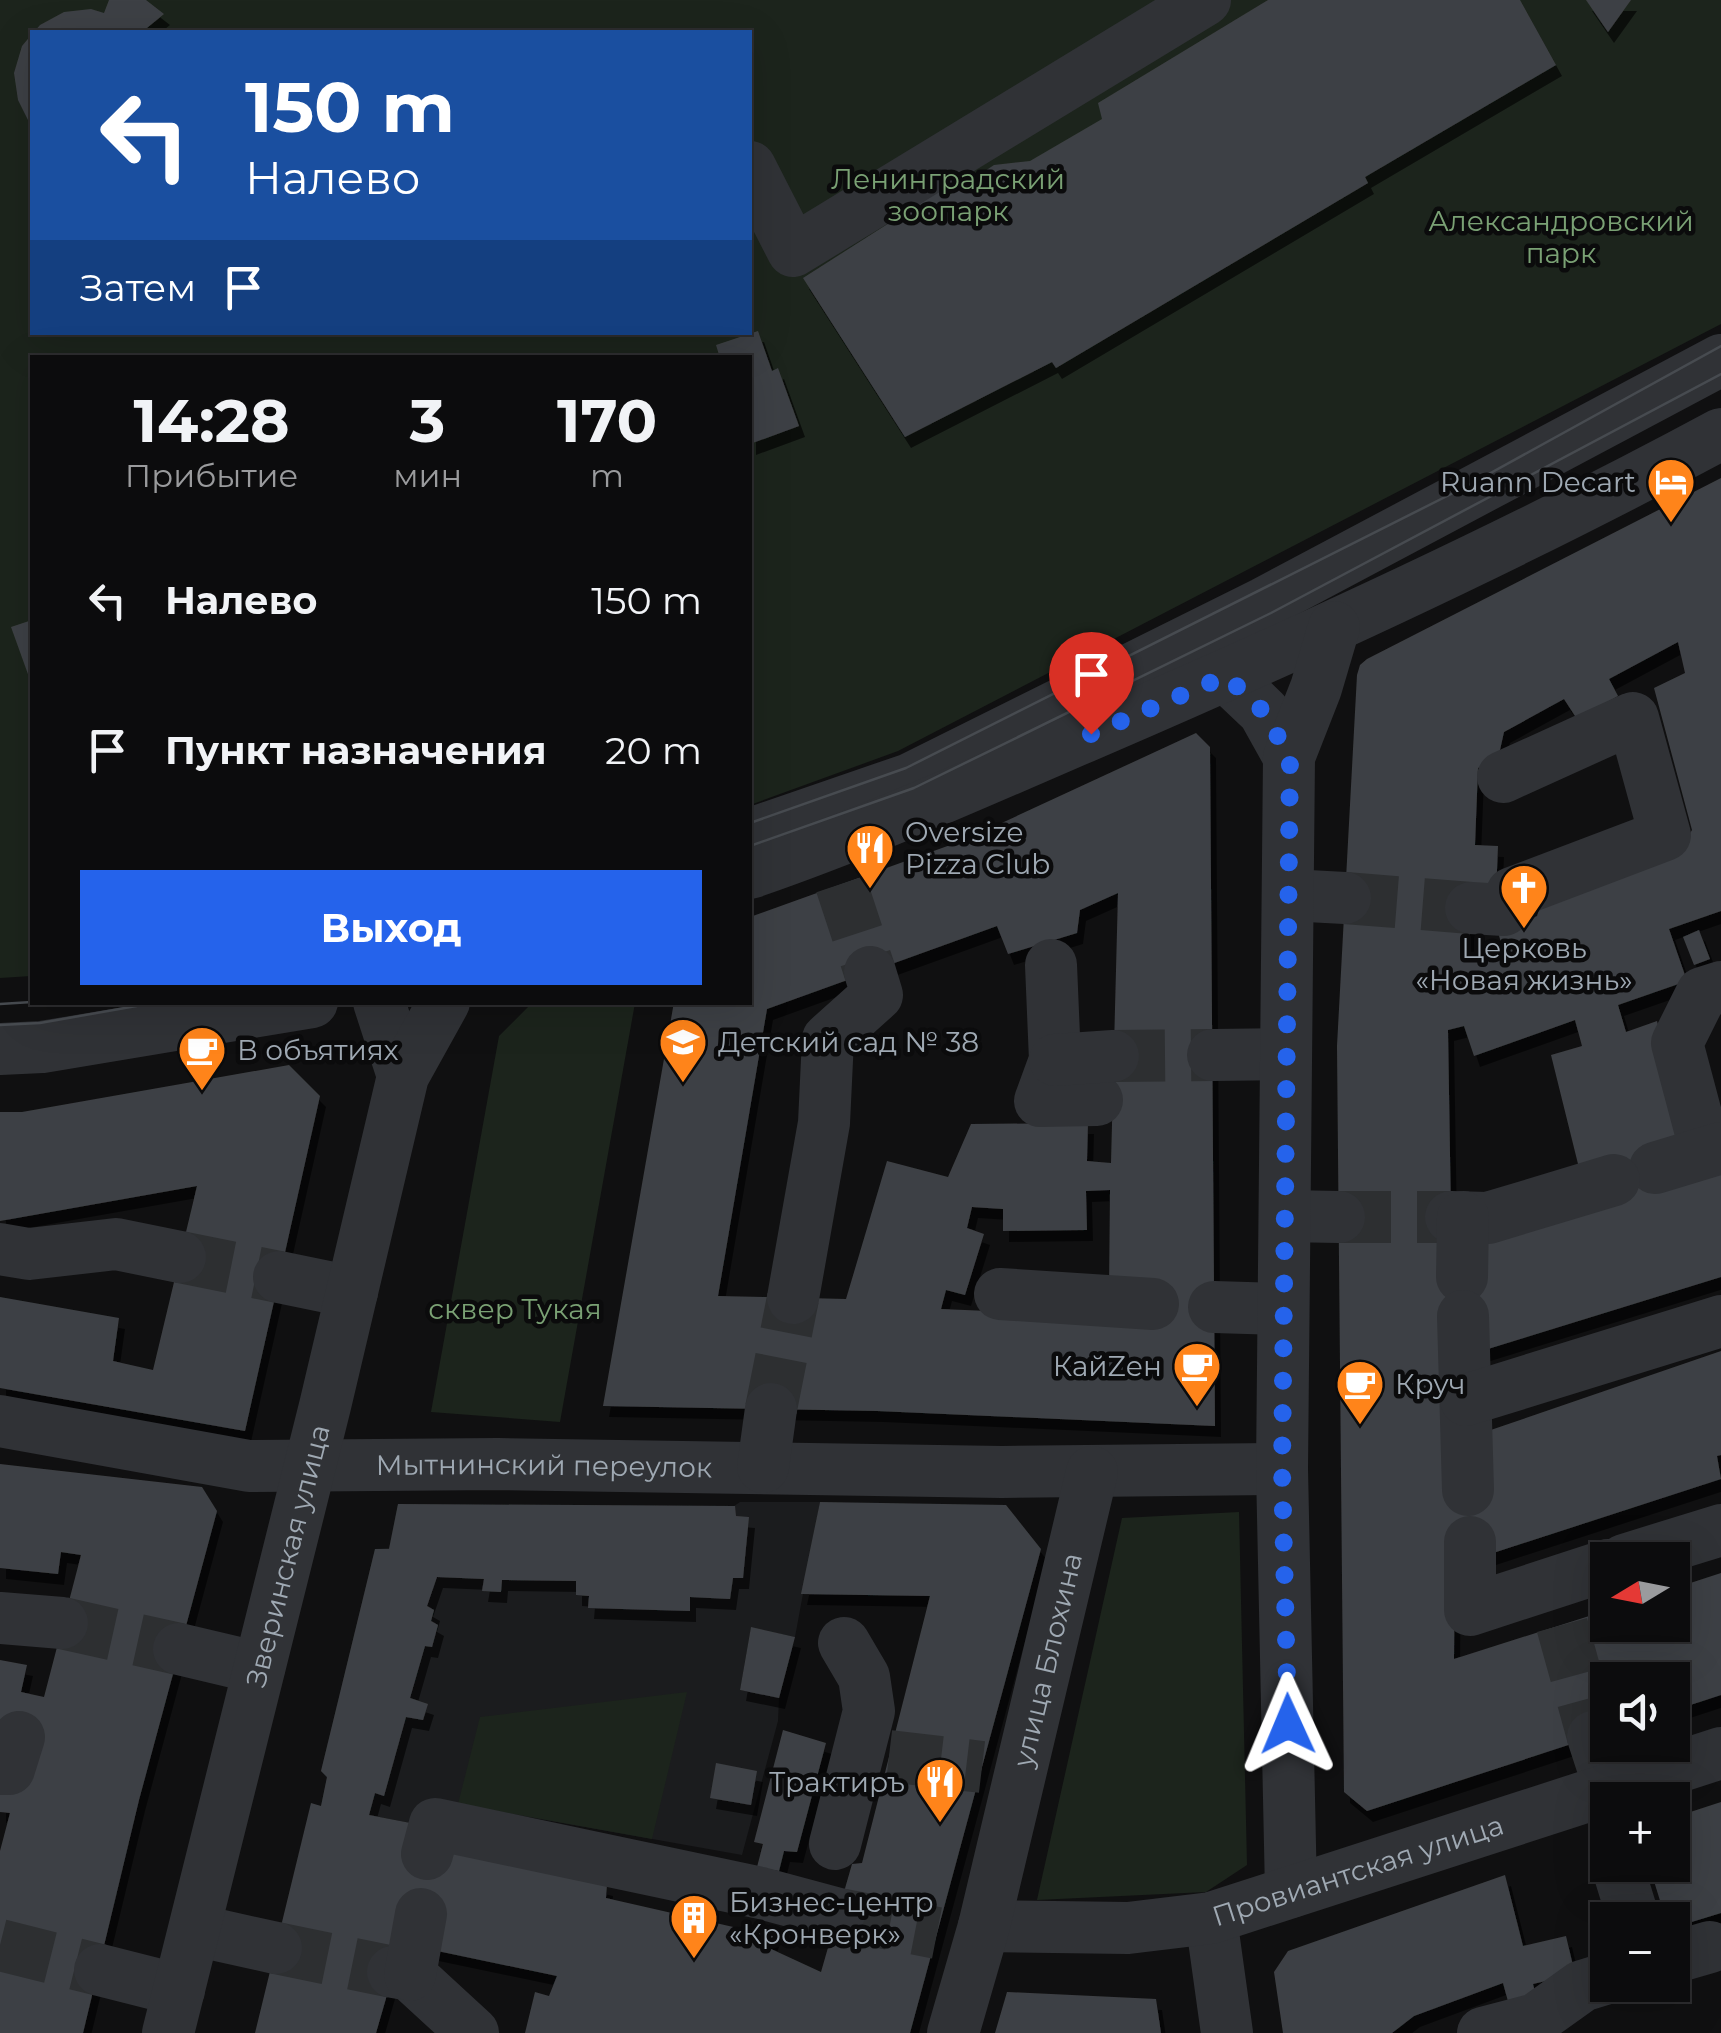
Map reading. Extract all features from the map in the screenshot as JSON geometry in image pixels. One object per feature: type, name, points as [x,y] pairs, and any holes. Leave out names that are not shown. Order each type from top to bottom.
[{"type":"street","points":[[752,171],[793,250],[1204,0]]},
{"type":"street","points":[[752,833],[910,779],[1281,594],[1721,360]]},
{"type":"street","points":[[752,873],[832,866],[1614,492],[1721,434]]},
{"type":"street","points":[[1292,1892],[1282,1469],[1290,758],[1334,627]]},
{"type":"street","points":[[1226,676],[1264,712],[1290,758]]},
{"type":"street","points":[[1471,908],[1504,910],[1512,893],[1664,835],[1633,718],[1503,777]]},
{"type":"street","points":[[1288,895],[1345,898]]},
{"type":"street","points":[[1051,966],[1055,1060],[1105,1078]]},
{"type":"street","points":[[793,1298],[824,1123],[828,1039],[877,994],[870,972]]},
{"type":"street","points":[[1468,1490],[1457,1217],[1488,1218],[1713,1150],[1677,1043],[1702,993],[1721,987]]},
{"type":"street","points":[[0,1014],[74,1005]]},
{"type":"street","points":[[0,1049],[42,1047],[294,1005]]},
{"type":"street","points":[[380,1005],[403,1076]]},
{"type":"street","name":"Зверинская улица","points":[[173,2012],[403,1076],[442,1005]]},
{"type":"street","points":[[1213,1055],[1286,1054]]},
{"type":"street","points":[[1285,1216],[1339,1217]]},
{"type":"street","points":[[0,1248],[29,1254],[116,1244],[180,1257]]},
{"type":"street","points":[[279,1277],[352,1292]]},
{"type":"street","points":[[1000,1294],[1153,1304]]},
{"type":"street","points":[[1214,1307],[1283,1309]]},
{"type":"street","points":[[1466,1400],[1721,1322]]},
{"type":"street","points":[[763,1468],[771,1409]]},
{"type":"street","name":"Мытнинский переулок","points":[[0,1421],[249,1466],[1092,1472]]},
{"type":"street","points":[[1092,1472],[1282,1469]]},
{"type":"street","name":"улица Блохина","points":[[953,2033],[967,1933],[1001,1769],[1092,1472]]},
{"type":"street","points":[[1682,1542],[1721,1530]]},
{"type":"street","points":[[1470,1542],[1470,1610],[1555,1604],[1590,1578]]},
{"type":"street","points":[[0,1618],[62,1622]]},
{"type":"street","points":[[835,1844],[874,1754],[864,1677],[844,1643]]},
{"type":"street","points":[[179,1649],[260,1668]]},
{"type":"street","name":"Провиантская улица","points":[[1657,1782],[1721,1753]]},
{"type":"street","name":"Провиантская улица","points":[[967,1933],[1128,1928],[1211,1918],[1590,1810]]},
{"type":"street","points":[[427,1854],[436,1824],[761,1893],[839,1914]]},
{"type":"street","points":[[422,1914],[402,1974],[473,2033]]},
{"type":"street","points":[[1211,1918],[1227,2033]]},
{"type":"street","points":[[195,1930],[276,1948]]},
{"type":"street","points":[[100,1970],[173,2012]]},
{"type":"street","points":[[1483,2033],[1536,2019],[1590,1984]]},
{"type":"shaded area","points":[[740,1502],[820,1502],[795,1637],[751,1628],[740,1690],[779,1698],[778,1721],[742,1855],[429,1799],[421,1825],[321,1806],[327,1778],[321,1771],[375,1549],[389,1548],[398,1504],[734,1506]]},
{"type":"green space","points":[[0,0],[1721,0],[1721,324],[898,751],[752,804],[752,355],[30,355],[30,976],[0,978]]},
{"type":"green space","name":"сквер Тукая","points":[[530,1005],[635,1005],[560,1422],[431,1412],[499,1036]]},
{"type":"green space","points":[[1239,1512],[1247,1865],[1206,1892],[1037,1900],[1122,1518]]},
{"type":"green space","points":[[687,1692],[652,1839],[458,1804],[480,1717]]},
{"type":"building","points":[[109,0],[146,0],[164,14],[144,30],[36,30],[64,12],[91,9],[104,13]]},
{"type":"building","points":[[1268,0],[1520,0],[1556,65],[1365,177],[1368,183],[1056,368],[1052,362],[905,437],[803,278],[944,188],[949,195],[994,165],[1030,161],[1102,119],[1098,103]]},
{"type":"building","points":[[1586,0],[1631,0],[1608,32]]},
{"type":"building","points":[[30,36],[30,124],[18,100],[14,73],[22,46]]},
{"type":"building","points":[[758,331],[772,371],[778,368],[799,426],[752,443],[752,355],[719,355],[716,345]]},
{"type":"building","points":[[1721,478],[1721,911],[1669,929],[1687,981],[1618,1005],[1626,1032],[1657,1021],[1688,1141],[1721,1165],[1721,1277],[1475,1353],[1479,1434],[1721,1351],[1721,1455],[1717,1456],[1721,1479],[1487,1555],[1455,1546],[1454,1659],[1590,1616],[1590,1642],[1690,1642],[1690,1583],[1721,1573],[1721,1695],[1690,1705],[1690,1662],[1590,1662],[1590,1738],[1367,1811],[1344,1792],[1337,1046],[1360,665]],"holes":[[[1678,642],[1685,673],[1654,688],[1692,830],[1676,856],[1540,906],[1537,916],[1498,932],[1503,950],[1468,962],[1471,894],[1496,895],[1498,846],[1475,845],[1478,768],[1498,759],[1504,732],[1564,699],[1577,719],[1618,696],[1609,679]],[[1575,1020],[1582,1046],[1551,1055],[1581,1176],[1469,1242],[1452,1277],[1448,1030],[1464,1026],[1474,1056]]]},
{"type":"building","points":[[30,621],[30,677],[29,677],[11,627]]},
{"type":"building","points":[[1196,733],[1210,747],[1215,1426],[877,1411],[603,1406],[673,1005],[752,1005],[752,916],[967,839]],"holes":[[[1118,893],[1111,1163],[1087,1161],[1088,1123],[971,1124],[948,1177],[887,1161],[846,1299],[718,1296],[767,1009],[997,926],[1008,954],[1077,933],[1080,910]],[[1110,1190],[1109,1292],[1153,1318],[941,1309],[946,1290],[965,1295],[984,1234],[967,1228],[972,1207],[1003,1209],[1003,1231],[1087,1230],[1086,1191]]]},
{"type":"building","points":[[1699,930],[1710,959],[1694,965],[1683,937]]},
{"type":"building","points":[[289,1065],[320,1096],[245,1431],[0,1388],[0,1297],[119,1318],[113,1361],[153,1370],[197,1186],[0,1221],[0,1112],[22,1112]]},
{"type":"building","points":[[0,1464],[202,1487],[217,1511],[139,1800],[83,2033],[0,2033],[0,1851],[10,1813],[0,1812],[0,1660],[27,1665],[21,1692],[44,1697],[81,1555],[61,1552],[58,1574],[0,1568]]},
{"type":"building","points":[[820,1502],[1006,1505],[1041,1549],[910,2033],[525,2033],[535,1992],[549,1996],[557,1976],[428,1949],[411,1912],[376,2033],[255,2033],[311,1803],[321,1806],[327,1777],[321,1771],[375,1549],[389,1549],[398,1504],[735,1506],[736,1516],[749,1517],[743,1578],[733,1578],[730,1599],[690,1597],[690,1611],[588,1608],[589,1596],[576,1595],[576,1581],[502,1580],[501,1592],[482,1591],[484,1579],[437,1577],[427,1606],[434,1610],[431,1621],[438,1625],[432,1647],[425,1646],[410,1698],[428,1704],[423,1720],[406,1717],[384,1796],[375,1793],[369,1815],[421,1825],[448,1847],[607,1885],[606,1898],[773,1936],[769,1948],[821,1972],[852,1864],[862,1863],[930,1596],[801,1594]]},
{"type":"building","points":[[751,1627],[795,1637],[779,1698],[740,1690]]},
{"type":"building","points":[[783,1730],[826,1743],[797,1852],[784,1851],[779,1871],[757,1867],[763,1844],[754,1842]]},
{"type":"building","points":[[716,1763],[757,1771],[751,1805],[710,1798]]},
{"type":"building","points":[[1721,1802],[1721,1913],[1690,1922],[1690,1902],[1660,1902],[1654,1882],[1690,1882],[1690,1812]]},
{"type":"building","points":[[1505,1875],[1523,1946],[1566,1936],[1575,1974],[1533,1984],[1537,2000],[1509,2005],[1503,1983],[1414,2016],[1392,2033],[1283,2033],[1274,1972],[1288,1951]]},
{"type":"building","points":[[1007,1992],[1156,1999],[1161,2033],[995,2033]]},
{"type":"tunnel","points":[[841,884],[870,972]]},
{"type":"tunnel","points":[[1345,898],[1471,908]]},
{"type":"tunnel","points":[[1113,1056],[1213,1055]]},
{"type":"tunnel","points":[[1339,1217],[1451,1217]]},
{"type":"tunnel","points":[[180,1257],[279,1277]]},
{"type":"tunnel","points":[[771,1409],[793,1298]]},
{"type":"tunnel","points":[[62,1623],[179,1649]]},
{"type":"tunnel","points":[[1562,1625],[1590,1726]]},
{"type":"tunnel","points":[[889,1756],[982,1767]]},
{"type":"tunnel","points":[[839,1914],[937,1933]]},
{"type":"tunnel","points":[[0,1945],[100,1970]]},
{"type":"tunnel","points":[[276,1948],[393,1972]]},
{"type":"tram line","points":[[752,822],[906,768],[1467,486],[1721,346]]},
{"type":"tram line","points":[[752,845],[914,788],[1271,613],[1721,374]]},
{"type":"tram line","points":[[0,1004],[30,1002]]},
{"type":"tram line","points":[[0,1025],[40,1023],[142,1005]]},
{"type":"place","name":"Ruann Decart","points":[[1671,524]]},
{"type":"place","name":"Oversize Pizza Club","points":[[870,890]]},
{"type":"place","name":"Церковь «Новая жизнь»","points":[[1524,930]]},
{"type":"place","name":"Детский сад № 38","points":[[683,1084]]},
{"type":"place","name":"В объятиях","points":[[202,1092]]},
{"type":"place","name":"КайZен","points":[[1197,1408]]},
{"type":"place","name":"Круч","points":[[1360,1426]]},
{"type":"place","name":"Трактиръ","points":[[940,1824]]},
{"type":"place","name":"Бизнес-центр «Кронверк»","points":[[694,1960]]},
{"type":"route","points":[[1091,734],[1226,676],[1264,712],[1290,758],[1282,1469],[1288,1724]]},
{"type":"park label","name":"Ленинградский зоопарк","points":[[948,195]]},
{"type":"park label","name":"Александровский парк","points":[[1561,237]]}]
